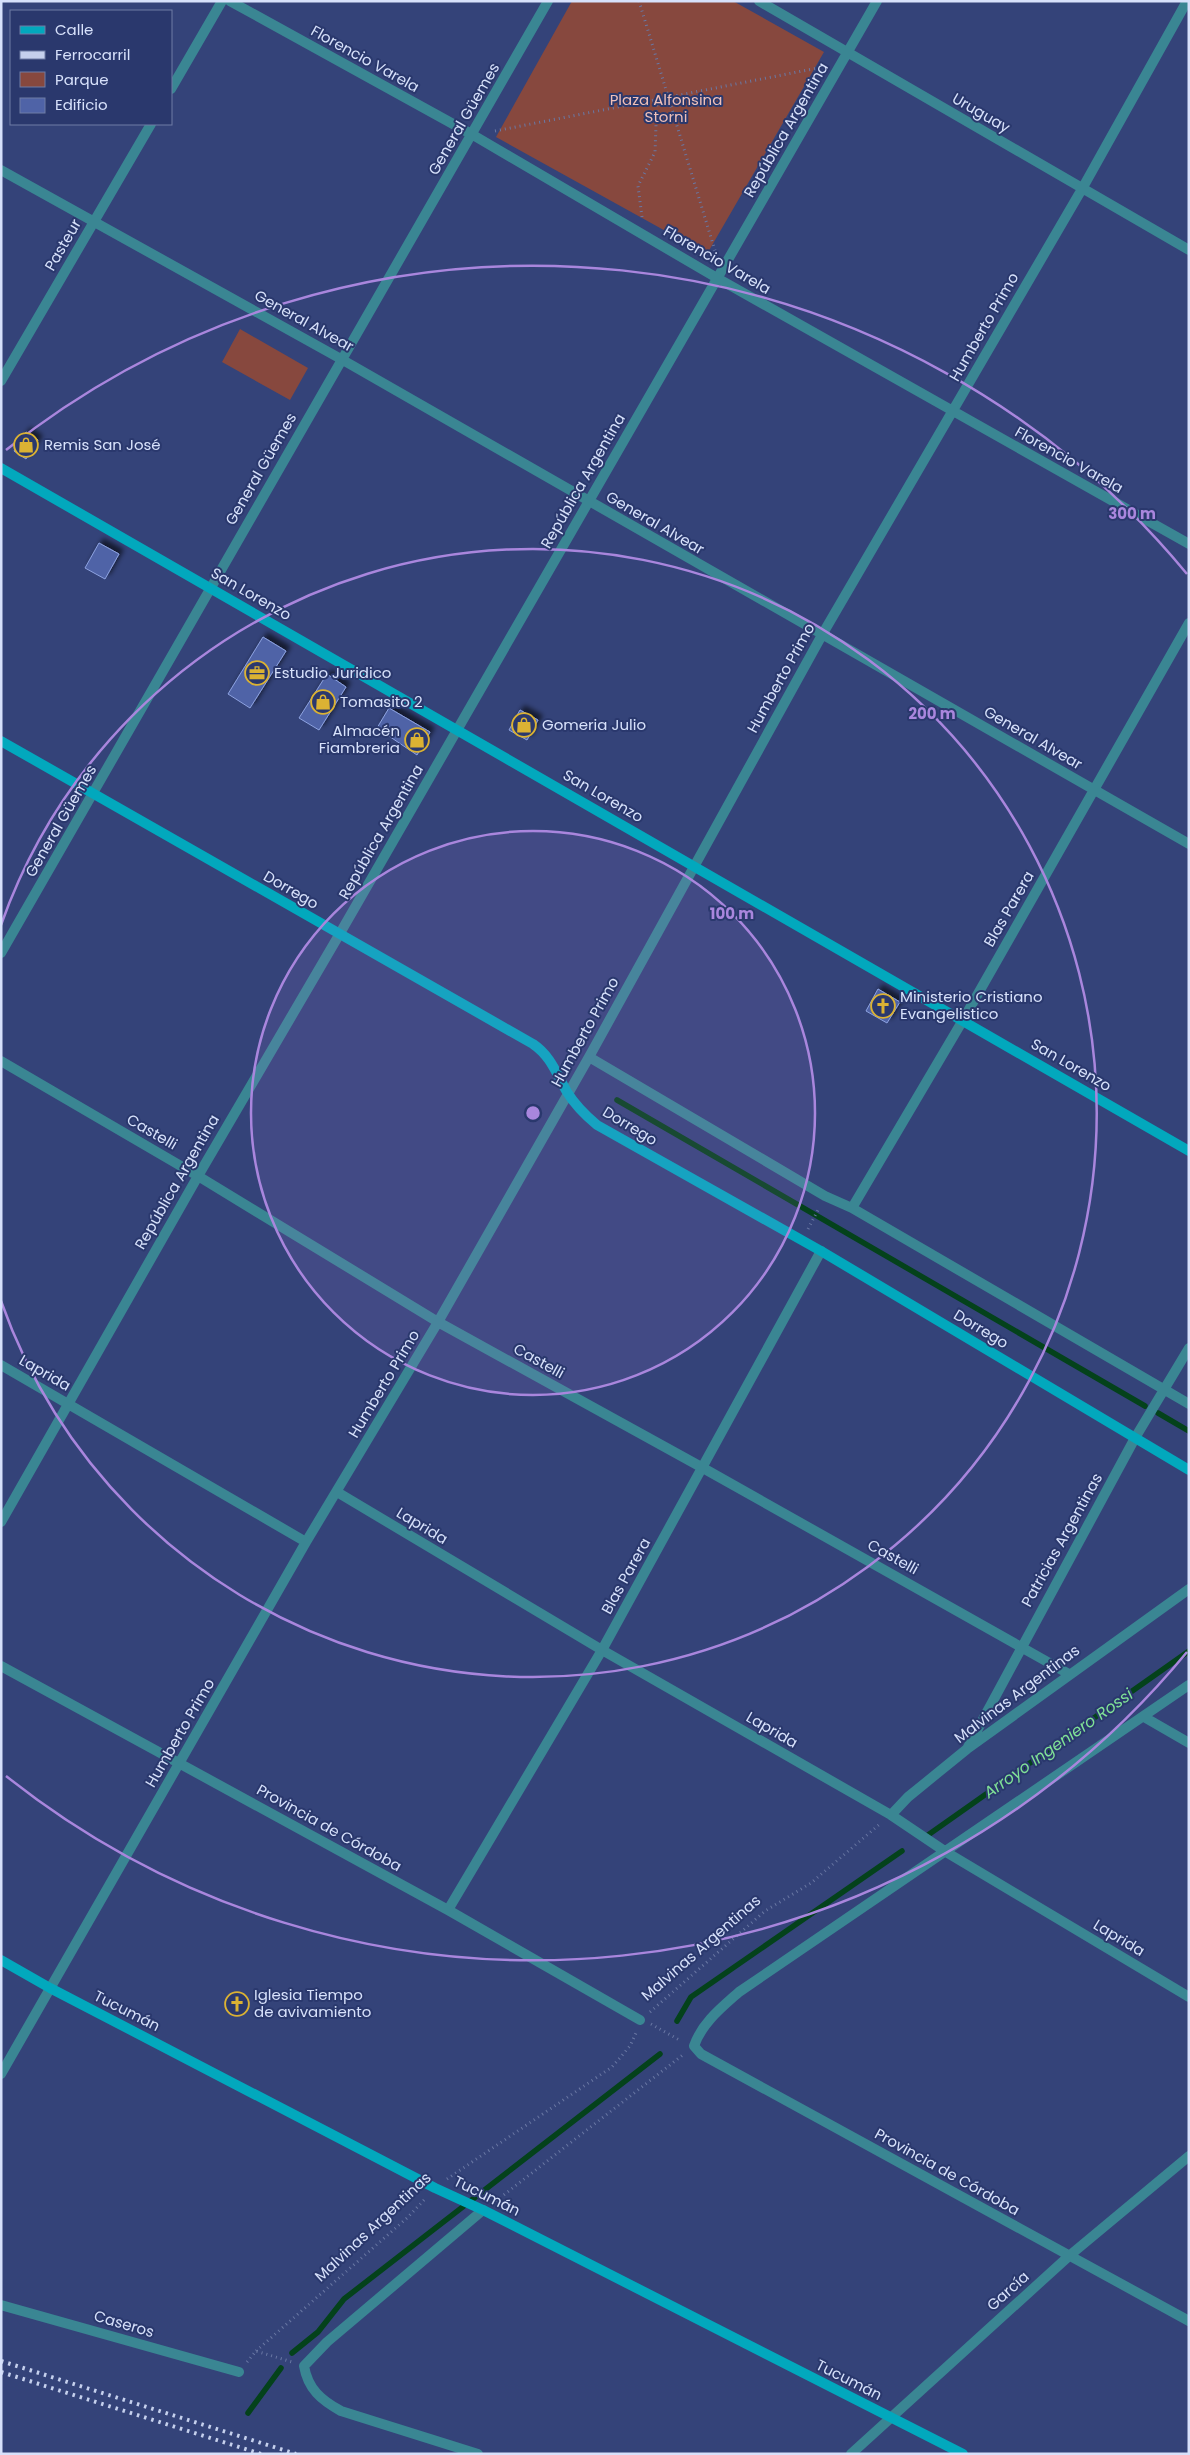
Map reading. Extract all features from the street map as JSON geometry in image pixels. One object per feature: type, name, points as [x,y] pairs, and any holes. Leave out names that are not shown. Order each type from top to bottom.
[{"type":"street","points":[[172,87],[222,1]]},
{"type":"street","name":"Florencio Varela","points":[[230,1],[473,135],[644,235],[719,275],[952,412],[1189,544]]},
{"type":"street","name":"General Güemes","points":[[1,953],[95,793],[210,588],[341,359],[473,135],[548,1]]},
{"type":"street","name":"Uruguay","points":[[759,1],[1189,250]]},
{"type":"street","name":"República Argentina","points":[[1,1522],[198,1176],[458,730],[878,1]]},
{"type":"street","name":"Humberto Primo","points":[[1,2074],[306,1542],[338,1492],[438,1322],[589,1057],[822,635],[1082,189],[1188,1]]},
{"type":"street","name":"Pasteur","points":[[1,381],[150,125]]},
{"type":"street","name":"General Alvear","points":[[1,170],[341,359],[588,502],[1189,844]]},
{"type":"street","name":"San Lorenzo","points":[[1,468],[1189,1151]]},
{"type":"street","name":"Blas Parera","points":[[852,1208],[963,1020],[1189,624]]},
{"type":"street","name":"Dorrego","points":[[1,741],[95,793],[543,1051],[554,1066],[568,1094],[581,1111],[596,1125],[821,1251],[1189,1470]]},
{"type":"street","points":[[589,1057],[825,1196],[852,1208],[1189,1404]]},
{"type":"street","name":"Castelli","points":[[1,1061],[198,1176],[438,1322],[703,1468],[1069,1674]]},
{"type":"street","name":"Blas Parera","points":[[448,1910],[602,1650],[821,1251]]},
{"type":"street","name":"Patricias Argentinas","points":[[967,1749],[1135,1438],[1189,1348]]},
{"type":"street","name":"Laprida","points":[[1,1365],[306,1542]]},
{"type":"street","name":"Laprida","points":[[338,1492],[602,1650],[891,1815],[946,1852],[1189,1997]]},
{"type":"street","name":"Malvinas Argentinas","points":[[891,1815],[908,1797],[967,1749],[1189,1589]]},
{"type":"street","name":"Provincia de Córdoba","points":[[1,1666],[448,1910],[640,2020]]},
{"type":"street","points":[[694,2046],[698,2035],[714,2014],[738,1992],[1189,1685]]},
{"type":"street","points":[[1144,1716],[1189,1743]]},
{"type":"street","name":"Tucumán","points":[[1,1960],[50,1988],[435,2188],[963,2454]]},
{"type":"street","name":"Provincia de Córdoba","points":[[694,2046],[701,2054],[1189,2321]]},
{"type":"street","name":"García","points":[[851,2454],[1069,2256],[1189,2156]]},
{"type":"street","points":[[478,2454],[341,2411],[324,2402],[307,2380],[304,2366],[326,2342],[480,2209]]},
{"type":"street","name":"Caseros","points":[[1,2305],[239,2372]]},
{"type":"path","points":[[639,1],[719,275]]},
{"type":"path","points":[[473,135],[843,64]]},
{"type":"path","points":[[644,235],[638,186],[654,152],[657,99]]},
{"type":"path","points":[[811,1222],[819,1207]]},
{"type":"path","name":"Malvinas Argentinas","points":[[239,2372],[256,2352],[407,2218],[435,2188],[612,2067],[630,2046],[640,2020],[669,1997],[765,1911],[811,1883],[891,1815]]},
{"type":"path","points":[[655,2026],[677,2039]]},
{"type":"path","points":[[480,2209],[694,2046]]},
{"type":"path","points":[[256,2352],[304,2366]]},
{"type":"green space","name":"Plaza Alfonsina Storni","points":[[572,1],[733,1],[824,52],[707,254],[496,137]]},
{"type":"green space","points":[[240,329],[308,368],[290,400],[222,362]]},
{"type":"building","name":"Remis San José","points":[[26,432],[38,440],[26,459],[14,451]]},
{"type":"building","points":[[99,543],[119,554],[105,579],[85,568]]},
{"type":"building","name":"Estudio Juridico","points":[[263,637],[286,651],[250,708],[228,694]]},
{"type":"building","name":"Tomasito 2","points":[[327,674],[346,687],[319,730],[299,718]]},
{"type":"building","points":[[389,708],[430,732],[417,755],[377,728]]},
{"type":"building","name":"Gomeria Julio","points":[[520,710],[538,720],[527,740],[509,730]]},
{"type":"building","name":"Ministerio Cristiano Evangelistico","points":[[878,989],[900,1002],[887,1023],[866,1011]]},
{"type":"waterway","points":[[617,1100],[1145,1406]]},
{"type":"waterway","points":[[1158,1413],[1189,1431]]},
{"type":"waterway","name":"Arroyo Ingeniero Rossi","points":[[928,1835],[1189,1651]]},
{"type":"waterway","points":[[677,2021],[691,1997],[902,1851]]},
{"type":"waterway","points":[[292,2353],[318,2332],[344,2299],[660,2054]]},
{"type":"waterway","points":[[248,2413],[281,2368]]},
{"type":"railway","points":[[1,2361],[296,2454]]},
{"type":"railway","points":[[1,2372],[261,2454]]},
{"type":"place","name":"Remis San José","points":[[26,445]]},
{"type":"place","name":"Estudio Juridico","points":[[257,673]]},
{"type":"place","name":"Tomasito 2","points":[[323,702]]},
{"type":"place","name":"Gomeria Julio","points":[[524,725]]},
{"type":"place","name":"Almacén Fiambreria","points":[[417,740]]},
{"type":"place","name":"Ministerio Cristiano Evangelistico","points":[[883,1006]]},
{"type":"place","name":"Iglesia Tiempo de avivamiento","points":[[237,2004]]}]
